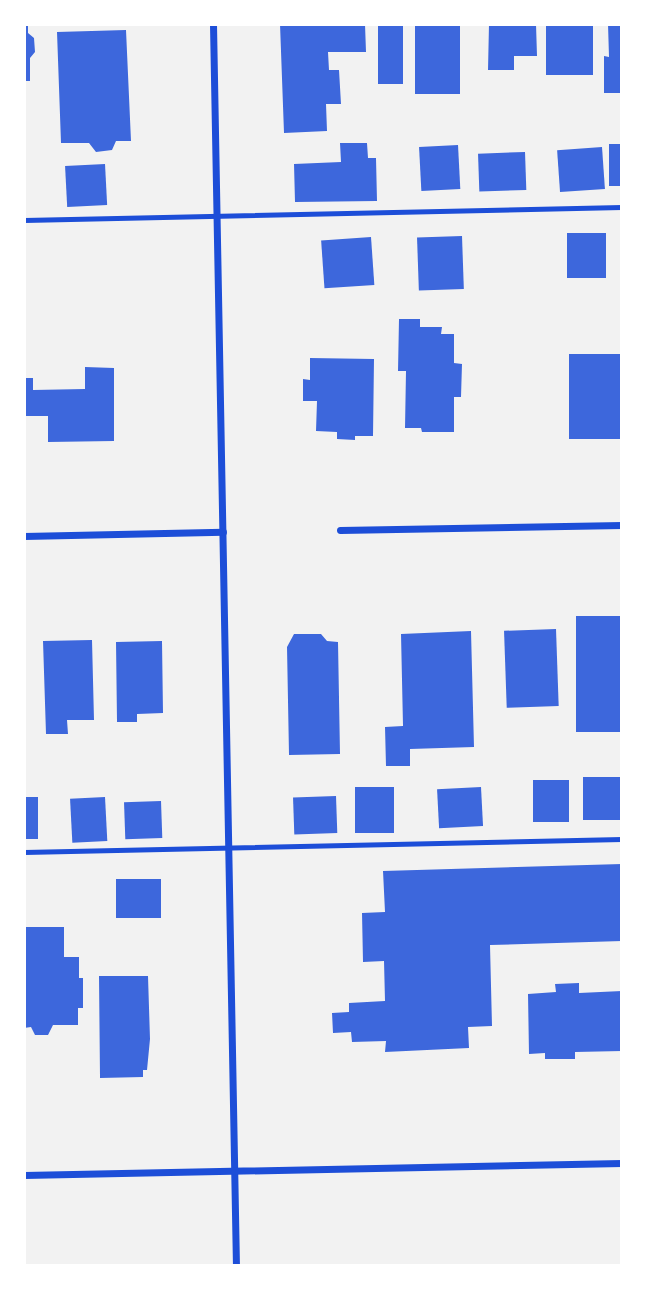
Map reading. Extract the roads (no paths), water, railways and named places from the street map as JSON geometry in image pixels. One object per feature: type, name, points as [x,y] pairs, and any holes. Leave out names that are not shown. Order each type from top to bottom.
[{"type":"street","points":[[213,24],[236,1265]]},
{"type":"street","points":[[340,530],[621,525]]},
{"type":"street","points":[[24,536],[223,532]]},
{"type":"street","points":[[24,1175],[621,1163]]},
{"type":"lane","points":[[24,220],[621,207]]},
{"type":"lane","points":[[24,852],[621,839]]}]
